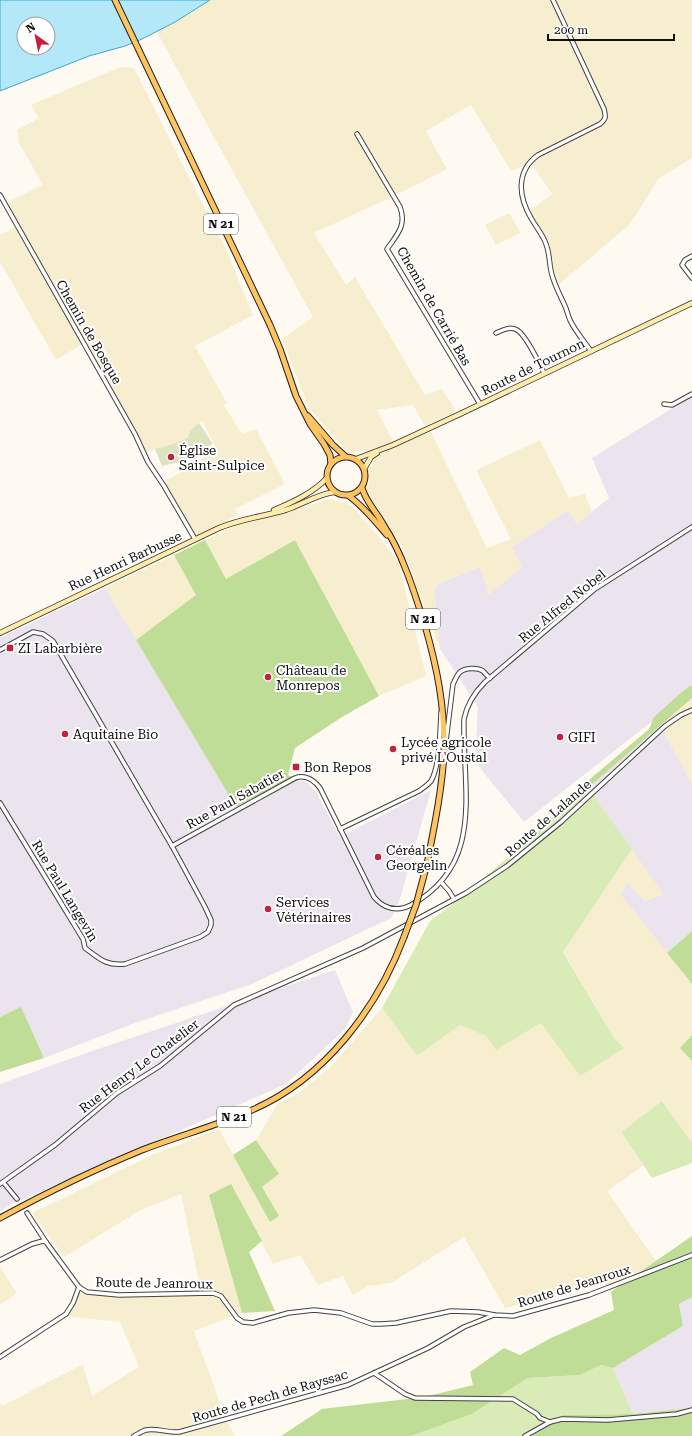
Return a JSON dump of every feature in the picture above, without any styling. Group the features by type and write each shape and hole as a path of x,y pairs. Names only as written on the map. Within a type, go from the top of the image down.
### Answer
{"main road":[{"name":"N 21","path":"115,0 270,325 280,349 290,381 310,424 324,444 330,456 331,464"},
{"name":"Route de Tournon","path":"356,459 382,449 480,404 692,303"},
{"name":"N 21","path":"302,408 333,445 345,456"},
{"path":"364,469 371,457 382,449"},
{"path":"345,456 356,459 364,469 366,475 362,488 349,496 335,492 330,486 327,478 331,464 337,459 345,456"},
{"name":"Rue Henri Barbusse","path":"261,515 304,495 320,485 327,478"},
{"name":"N 21","path":"0,1218 98,1168 253,1110 290,1088 302,1080 329,1056 356,1026 371,1003 393,962 416,905 427,864 438,806 444,754 444,718 442,697 432,650 408,572 383,523 364,497 362,488"},
{"name":"Rue Henri Barbusse","path":"0,633 195,539 236,521 283,511 324,494 335,492"},
{"name":"N 21","path":"349,496 375,520 394,545"}],"street":[{"path":"554,0 606,115 605,120 600,124 538,155 532,160 526,166 523,176 522,190 525,206 546,242 549,251 551,273 570,320 591,351"},
{"name":"Chemin de Carrié Bas","path":"357,134 404,215 397,236 387,249 480,404"},
{"name":"Chemin de Bosque","path":"0,195 135,434 148,462 160,479 195,539"},
{"path":"692,256 685,260 682,265 692,278"},
{"path":"496,333 506,328 512,328 521,333 544,373"},
{"path":"664,404 672,406 692,394"},
{"name":"Rue Alfred Nobel","path":"472,698 490,678 595,589 692,527"},
{"path":"0,650 33,632 43,634 53,641 172,846"},
{"path":"444,754 447,744 453,684 456,678 460,672 465,669 476,668 483,671 490,678"},
{"path":"340,829 419,791 430,782 435,769 439,742 442,697"},
{"name":"Rue Paul Sabatier","path":"172,846 298,776 310,778 320,788 374,897 378,902 386,907 398,909 405,908 424,897 441,882 458,855 464,838 466,811 464,719 465,713 472,698"},
{"name":"Route de Lalande","path":"405,925 454,900 519,857 561,822 665,726 681,715 692,710"},
{"name":"Rue Paul Langevin","path":"0,803 83,939 85,948 102,961 115,965 125,964 184,944 206,933 211,924 206,907 172,846"},
{"path":"441,882 449,891 454,900"},
{"name":"Rue Henry Le Chatelier","path":"2,1183 55,1145 117,1093 165,1062 234,1005 251,996 348,956 405,925"},
{"path":"2,1183 17,1199"},
{"name":"Route de Jeanroux","path":"27,1213 79,1287 86,1292 119,1295 213,1293 221,1296 237,1318 243,1322 253,1323 288,1313 314,1310 341,1313 372,1324 396,1323 451,1311 513,1316 589,1295 692,1255"},
{"path":"0,1260 37,1242 46,1242"},
{"path":"0,1357 66,1314 73,1303 79,1287"},
{"name":"Route de Pech de Rayssac","path":"134,1436 145,1430 170,1433 179,1432 336,1389 428,1348 464,1327 495,1315"},
{"path":"374,1373 405,1394 415,1398 513,1399 537,1414 540,1418 550,1422"},
{"path":"525,1436 550,1422 562,1420 608,1420 677,1414 692,1410"}],"shaded area":[{"path":"210,0 692,0 692,158 658,179 628,226 557,286 550,244 530,211 552,194 531,163 511,171 471,105 426,131 447,169 396,195 314,233 346,285 355,277 425,395 442,389 456,411 425,426 413,405 377,410 395,445 431,432 487,548 511,539 476,470 540,440 569,498 585,494 592,512 577,524 568,510 512,547 522,567 489,595 480,567 437,584 434,592 440,649 402,546 365,489 370,482 366,471 374,465 365,450 349,454 309,408 282,339 313,317 157,32"},
{"path":"120,67 134,68 206,211 208,211 225,247 253,315 195,346 227,403 224,405 242,434 256,429 285,484 235,509 238,515 196,537 165,484 165,481 198,463 200,460 217,449 202,421 191,430 187,438 147,452 86,342 56,360 0,262 0,235 15,227 55,297 58,295 6,203 43,185 19,143 17,130 39,118 31,105"},
{"path":"509,213 521,233 496,245 485,225"},
{"path":"692,396 692,690 524,822 475,762 478,707 440,649 434,592 437,584 480,567 489,595 512,547 568,510 577,524 609,498 592,458"},
{"path":"330,499 351,505 398,560 426,676 379,696 295,540 226,579 205,540 235,526"},
{"path":"174,555 197,595 136,640 105,588"},
{"path":"105,588 239,812 299,780 307,782 316,792 340,837 431,790 399,902 391,918 252,984 135,1023 44,1058 21,1008 0,1017 0,638"},
{"path":"692,698 692,784 660,725"},
{"path":"660,725 692,784 692,931 667,953 621,895 627,882 645,901 663,894 588,788"},
{"path":"632,849 663,894 645,901 627,883 621,895 692,984 692,1035 680,1048 692,1061 692,1143 662,1101 621,1132 643,1166 607,1191 656,1261 611,1292 605,1283 505,1308 464,1237 391,1283 368,1286 353,1295 343,1276 318,1285 300,1255 273,1264 231,1185 209,1195 242,1313 194,1331 225,1417 235,1436 0,1436 0,1404 2,1406 83,1364 92,1396 139,1367 120,1322 64,1316 74,1293 201,1292 181,1194 141,1210 64,1257 32,1213 152,1155 219,1129 270,1221 279,1216 262,1187 279,1174 256,1140 278,1103 297,1094 328,1070 382,1008 417,1056 460,1024 486,1036 496,1050 541,1023 623,1047 614,1038 563,951"},
{"path":"335,970 353,1012 345,1029 286,1084 10,1205 0,1212 0,1084 89,1052"},
{"path":"0,1267 17,1293 0,1305"},
{"path":"692,1297 692,1408 633,1414 613,1368 683,1326 679,1304"}],"green space":[{"path":"199,423 213,444 179,462 162,466 155,449 187,438 191,430"},
{"path":"205,540 226,579 295,540 379,696 342,717 295,748 288,775 299,780 239,812 136,640 196,595 174,555"},
{"path":"692,685 692,698 588,788 583,785 649,729 654,717 683,691"},
{"path":"588,788 632,849 563,952 614,1038 624,1048 580,1076 541,1023 496,1050 486,1036 460,1025 417,1056 382,1008 430,921 463,896"},
{"path":"692,931 692,984 667,953"},
{"path":"21,1007 44,1058 0,1072 0,1017"},
{"path":"692,1035 692,1061 680,1048"},
{"path":"662,1101 692,1143 692,1163 652,1178 621,1132"},
{"path":"256,1140 279,1174 262,1187 279,1216 270,1222 233,1155"},
{"path":"231,1184 262,1241 249,1252 275,1311 242,1313 209,1195"},
{"path":"692,1236 692,1297 679,1304 683,1326 613,1368 601,1365 580,1375 528,1378 472,1414 411,1436 281,1436 322,1409 424,1397 473,1385 470,1372 504,1348 520,1355 551,1338 614,1310 611,1292"},
{"path":"601,1365 613,1368 633,1414 562,1415 530,1436 411,1436 472,1414 528,1378 580,1375"},
{"path":"692,1408 692,1436 530,1436 562,1415 633,1414"}],"water":[{"path":"0,0 210,0 175,22 142,39 125,46 89,56 0,91"}],"place":[{"name":"Église Saint-Sulpice","path":"171,457"},
{"name":"ZI Labarbière","path":"10,648"},
{"name":"Château de Monrepos","path":"268,677"},
{"name":"Aquitaine Bio","path":"65,734"},
{"name":"GIFI","path":"560,737"},
{"name":"Lycée agricole privé L'Oustal","path":"393,749"},
{"name":"Bon Repos","path":"296,767"},
{"name":"Céréales Georgelin","path":"378,857"},
{"name":"Services Vétérinaires","path":"268,909"}]}
